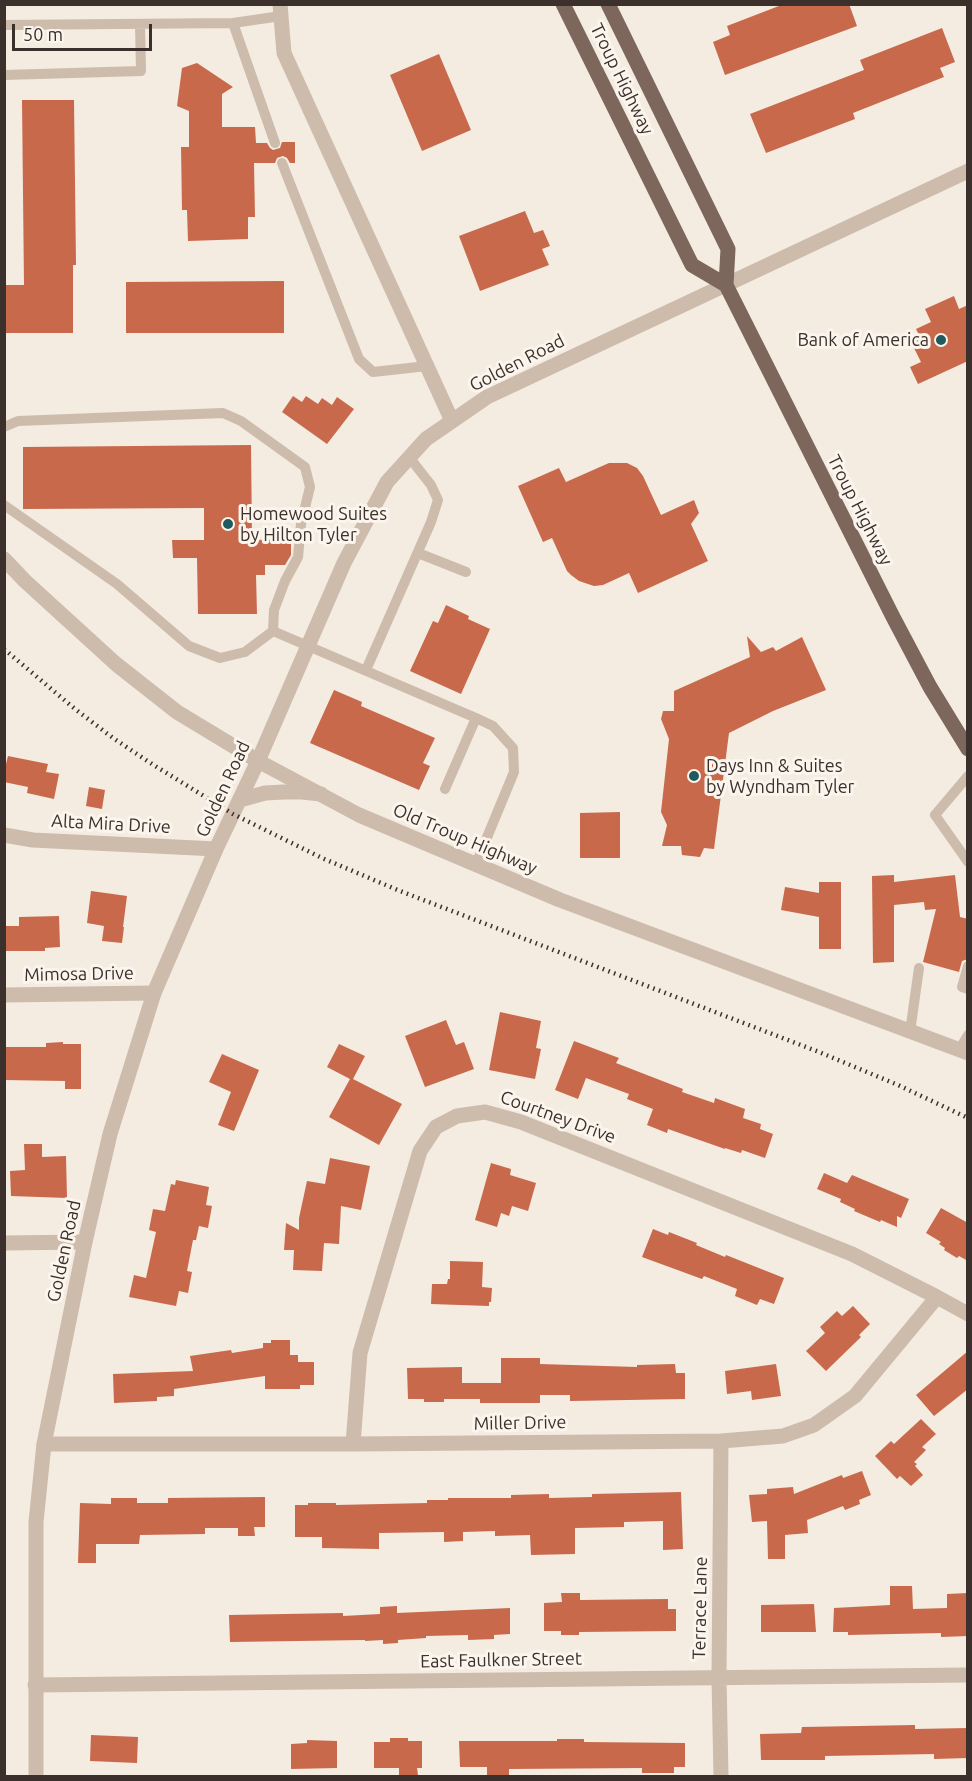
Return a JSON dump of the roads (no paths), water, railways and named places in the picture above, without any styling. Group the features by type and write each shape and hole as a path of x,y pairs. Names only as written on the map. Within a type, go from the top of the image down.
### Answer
{"main road":[{"name":"Troup Highway","path":"563,4 692,266 726,285"},
{"name":"Troup Highway","path":"608,4 728,249 726,285 892,617 930,687 968,749"}],"street":[{"path":"280,10 284,53 452,421"},
{"name":"Golden Road","path":"36,1776 36,1522 44,1444 85,1242 110,1134 154,993 344,563 387,482 426,439 487,397 968,171"},
{"name":"Old Troup Highway","path":"4,559 116,664 177,712 258,761 359,814 560,900 963,1052"},
{"path":"240,800 265,793 321,794"},
{"name":"Alta Mira Drive","path":"4,835 33,840 216,849"},
{"name":"Mimosa Drive","path":"4,995 154,993"},
{"name":"Courtney Drive","path":"353,1444 360,1353 420,1151 436,1127 457,1116 485,1112 521,1122 852,1254 968,1314"},
{"path":"4,1243 85,1242"},
{"name":"Miller Drive","path":"44,1444 721,1441 783,1436 814,1425 855,1396 937,1297"},
{"name":"Terrace Lane","path":"720,1776 721,1441"},
{"name":"East Faulkner Street","path":"35,1685 968,1675"}],"lane":[{"path":"4,25 233,23 280,10"},
{"path":"233,23 275,142"},
{"path":"4,75 141,71 140,24"},
{"path":"282,163 359,359 373,372 427,366"},
{"path":"4,427 18,421 223,414 241,421 305,467 310,487 301,524 298,557 285,581 274,610 273,631"},
{"path":"366,670 418,554 438,500 430,484 409,457"},
{"path":"4,505 117,584 189,646 220,658 245,652 273,631"},
{"path":"418,554 466,572"},
{"path":"273,631 493,726 513,748 514,772 476,864"},
{"path":"445,789 476,718"},
{"path":"968,776 935,815 968,862"},
{"path":"968,966 962,987 968,989"},
{"path":"910,1032 919,968"},
{"path":"963,1052 968,1035"}],"railway":[{"path":"4,649 75,709 152,764 233,814 322,858 400,891 819,1052 898,1085 968,1118"}],"place":[{"name":"Bank of America","path":"941,340"},
{"name":"Homewood Suites by Hilton Tyler","path":"228,524"},
{"name":"Days Inn & Suites by Wyndham Tyler","path":"694,776"}]}
